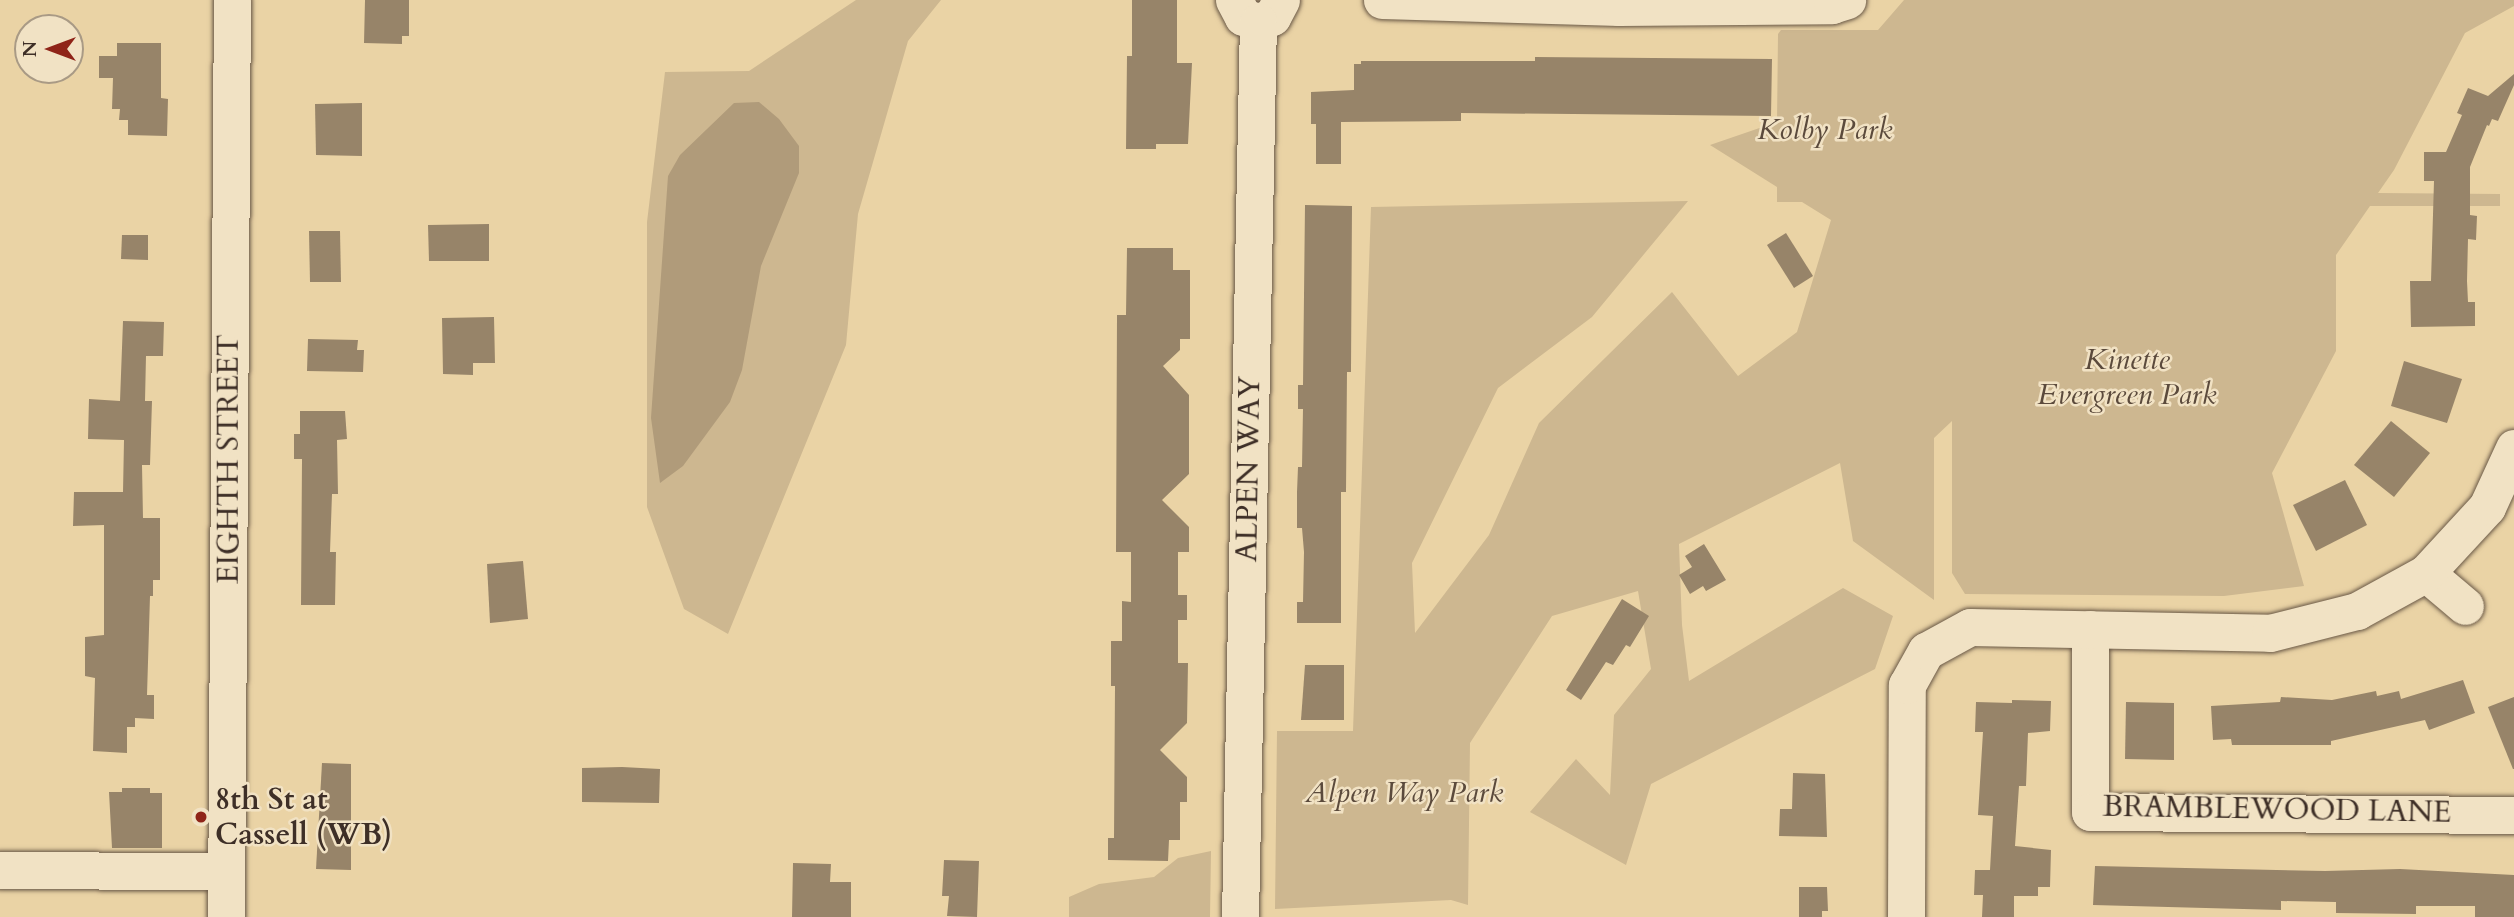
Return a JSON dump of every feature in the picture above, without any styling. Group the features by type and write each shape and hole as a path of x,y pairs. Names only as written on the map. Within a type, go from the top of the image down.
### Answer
{"street":[{"name":"EIGHTH STREET","path":"226,917 232,0"},
{"path":"1382,0 1832,5 1847,0"},
{"name":"ALPEN WAY","path":"1240,917 1257,7"},
{"path":"1906,917 1907,685 1926,651 1970,626 2270,633 2357,611 2426,573 2487,508 2514,448"},
{"path":"2426,573 2465,606"},
{"name":"BRAMBLEWOOD LANE","path":"2090,629 2090,812 2514,815"},
{"path":"0,870 226,871"}],"green space":[{"path":"856,0 941,0 908,41 858,214 846,345 728,634 684,609 647,507 647,222 665,72 749,71"},
{"path":"1904,0 2514,0 2514,6 2465,33 2394,170 2378,193 2500,194 2500,206 2370,206 2336,255 2336,351 2272,473 2304,586 2224,596 1965,594 1952,573 1952,421 1934,438 1934,600 1853,541 1840,463 1679,544 1682,625 1689,681 1843,588 1893,616 1875,669 1651,784 1626,865 1530,812 1576,759 1610,795 1614,715 1651,669 1638,591 1552,616 1470,743 1468,905 1451,900 1275,909 1277,731 1353,731 1371,207 1688,201 1592,317 1498,388 1412,563 1415,633 1489,535 1539,423 1672,292 1738,376 1797,332 1831,220 1802,202 1777,202 1777,187 1710,145 1777,122 1778,34 1781,30 1878,30"},
{"path":"1211,851 1210,917 1069,917 1069,897 1099,884 1154,877 1178,858"}],"shaded area":[{"path":"759,102 779,119 799,146 799,173 761,266 742,370 730,402 683,466 660,483 651,418 668,176 680,155 734,103"}],"building":[{"path":"365,0 409,0 409,36 402,36 402,44 364,43"},
{"path":"1132,0 1177,0 1177,63 1192,63 1188,144 1156,144 1156,149 1126,149 1127,56 1132,56"},
{"path":"117,43 161,43 161,98 168,99 167,136 128,135 128,120 119,120 120,109 112,109 113,78 99,78 99,56 117,56"},
{"path":"1535,57 1772,59 1771,116 1461,113 1461,121 1341,122 1341,164 1316,164 1316,124 1311,124 1311,92 1354,90 1354,64 1361,64 1361,61 1535,61"},
{"path":"2514,74 2514,85 2498,121 2492,119 2489,126 2487,125 2470,167 2470,215 2477,216 2476,240 2468,239 2467,281 2468,302 2475,302 2475,326 2411,327 2410,281 2431,281 2434,181 2424,181 2424,152 2446,152 2462,115 2457,113 2468,88 2488,96"},
{"path":"362,103 362,156 316,155 315,104"},
{"path":"1305,205 1352,206 1351,372 1347,372 1346,492 1341,492 1341,623 1297,623 1297,602 1303,602 1304,552 1302,528 1297,528 1297,492 1298,467 1302,467 1303,409 1298,409 1298,385 1303,385"},
{"path":"489,224 489,261 429,261 428,225"},
{"path":"309,231 340,231 341,282 310,282"},
{"path":"1786,233 1813,276 1794,288 1767,245"},
{"path":"122,235 148,235 148,260 121,259"},
{"path":"1127,248 1173,248 1173,270 1190,270 1190,339 1180,339 1180,350 1163,366 1189,395 1189,474 1162,500 1189,527 1189,552 1178,552 1178,595 1187,595 1187,620 1178,620 1178,663 1188,663 1187,723 1160,750 1187,777 1187,802 1180,802 1180,840 1169,840 1168,861 1108,860 1108,838 1114,838 1115,686 1111,686 1111,641 1122,641 1122,601 1131,602 1131,552 1116,552 1117,315 1126,315"},
{"path":"494,317 495,363 473,363 473,375 443,374 442,318"},
{"path":"123,321 164,322 163,356 146,356 145,401 152,401 150,465 142,465 143,518 160,518 160,580 153,580 153,596 150,596 147,695 154,695 154,719 135,718 135,727 127,727 127,753 93,751 95,678 85,676 85,637 104,635 104,525 73,526 74,492 123,492 124,440 88,439 89,399 120,401"},
{"path":"308,339 358,340 357,350 364,350 363,372 307,371"},
{"path":"2404,361 2462,379 2447,423 2391,406"},
{"path":"300,411 345,411 347,439 337,440 338,494 332,494 330,552 336,552 335,605 301,605 302,459 294,459 294,434 300,434"},
{"path":"2391,421 2430,453 2394,497 2354,465"},
{"path":"2345,480 2367,525 2316,551 2293,505"},
{"path":"1704,544 1726,580 1706,591 1703,586 1690,594 1679,575 1692,567 1685,556"},
{"path":"523,561 528,619 490,623 487,564"},
{"path":"1622,599 1649,616 1630,647 1626,645 1613,665 1606,662 1581,700 1566,690"},
{"path":"1305,665 1344,665 1344,720 1301,720"},
{"path":"2463,680 2475,713 2429,730 2425,720 2331,741 2331,745 2232,745 2231,739 2213,740 2211,706 2280,702 2281,697 2332,700 2376,691 2377,696 2399,691 2401,699"},
{"path":"2514,697 2514,769 2513,769 2488,707"},
{"path":"2012,700 2051,701 2050,731 2028,733 2026,786 2019,786 2015,846 2051,850 2050,887 2038,887 2038,896 2014,896 2014,917 1982,917 1983,895 1974,895 1975,870 1990,870 1993,816 1978,815 1983,732 1975,732 1976,702 2012,703"},
{"path":"2126,702 2174,703 2174,760 2125,759"},
{"path":"322,763 351,764 351,870 316,869"},
{"path":"582,768 660,769 659,803 582,802"},
{"path":"1793,773 1825,774 1827,837 1779,836 1780,809 1792,809"},
{"path":"122,788 150,788 150,793 162,793 162,848 112,848 109,792 122,792"},
{"path":"944,860 979,861 977,917 947,916 949,896 942,896"},
{"path":"793,863 831,864 830,882 851,882 851,917 792,917"},
{"path":"2095,866 2325,871 2400,869 2514,875 2514,917 2475,917 2475,906 2416,906 2416,914 2336,913 2336,902 2281,901 2281,910 2093,905"},
{"path":"1799,887 1827,887 1828,911 1822,911 1822,917 1799,917"}],"place":[{"name":"8th St at Cassell (WB)","path":"201,817"}],"park label":[{"name":"Kolby Park","path":"1825,130"},
{"name":"Kinette Evergreen Park","path":"2127,377"},
{"name":"Alpen Way Park","path":"1404,793"}]}
